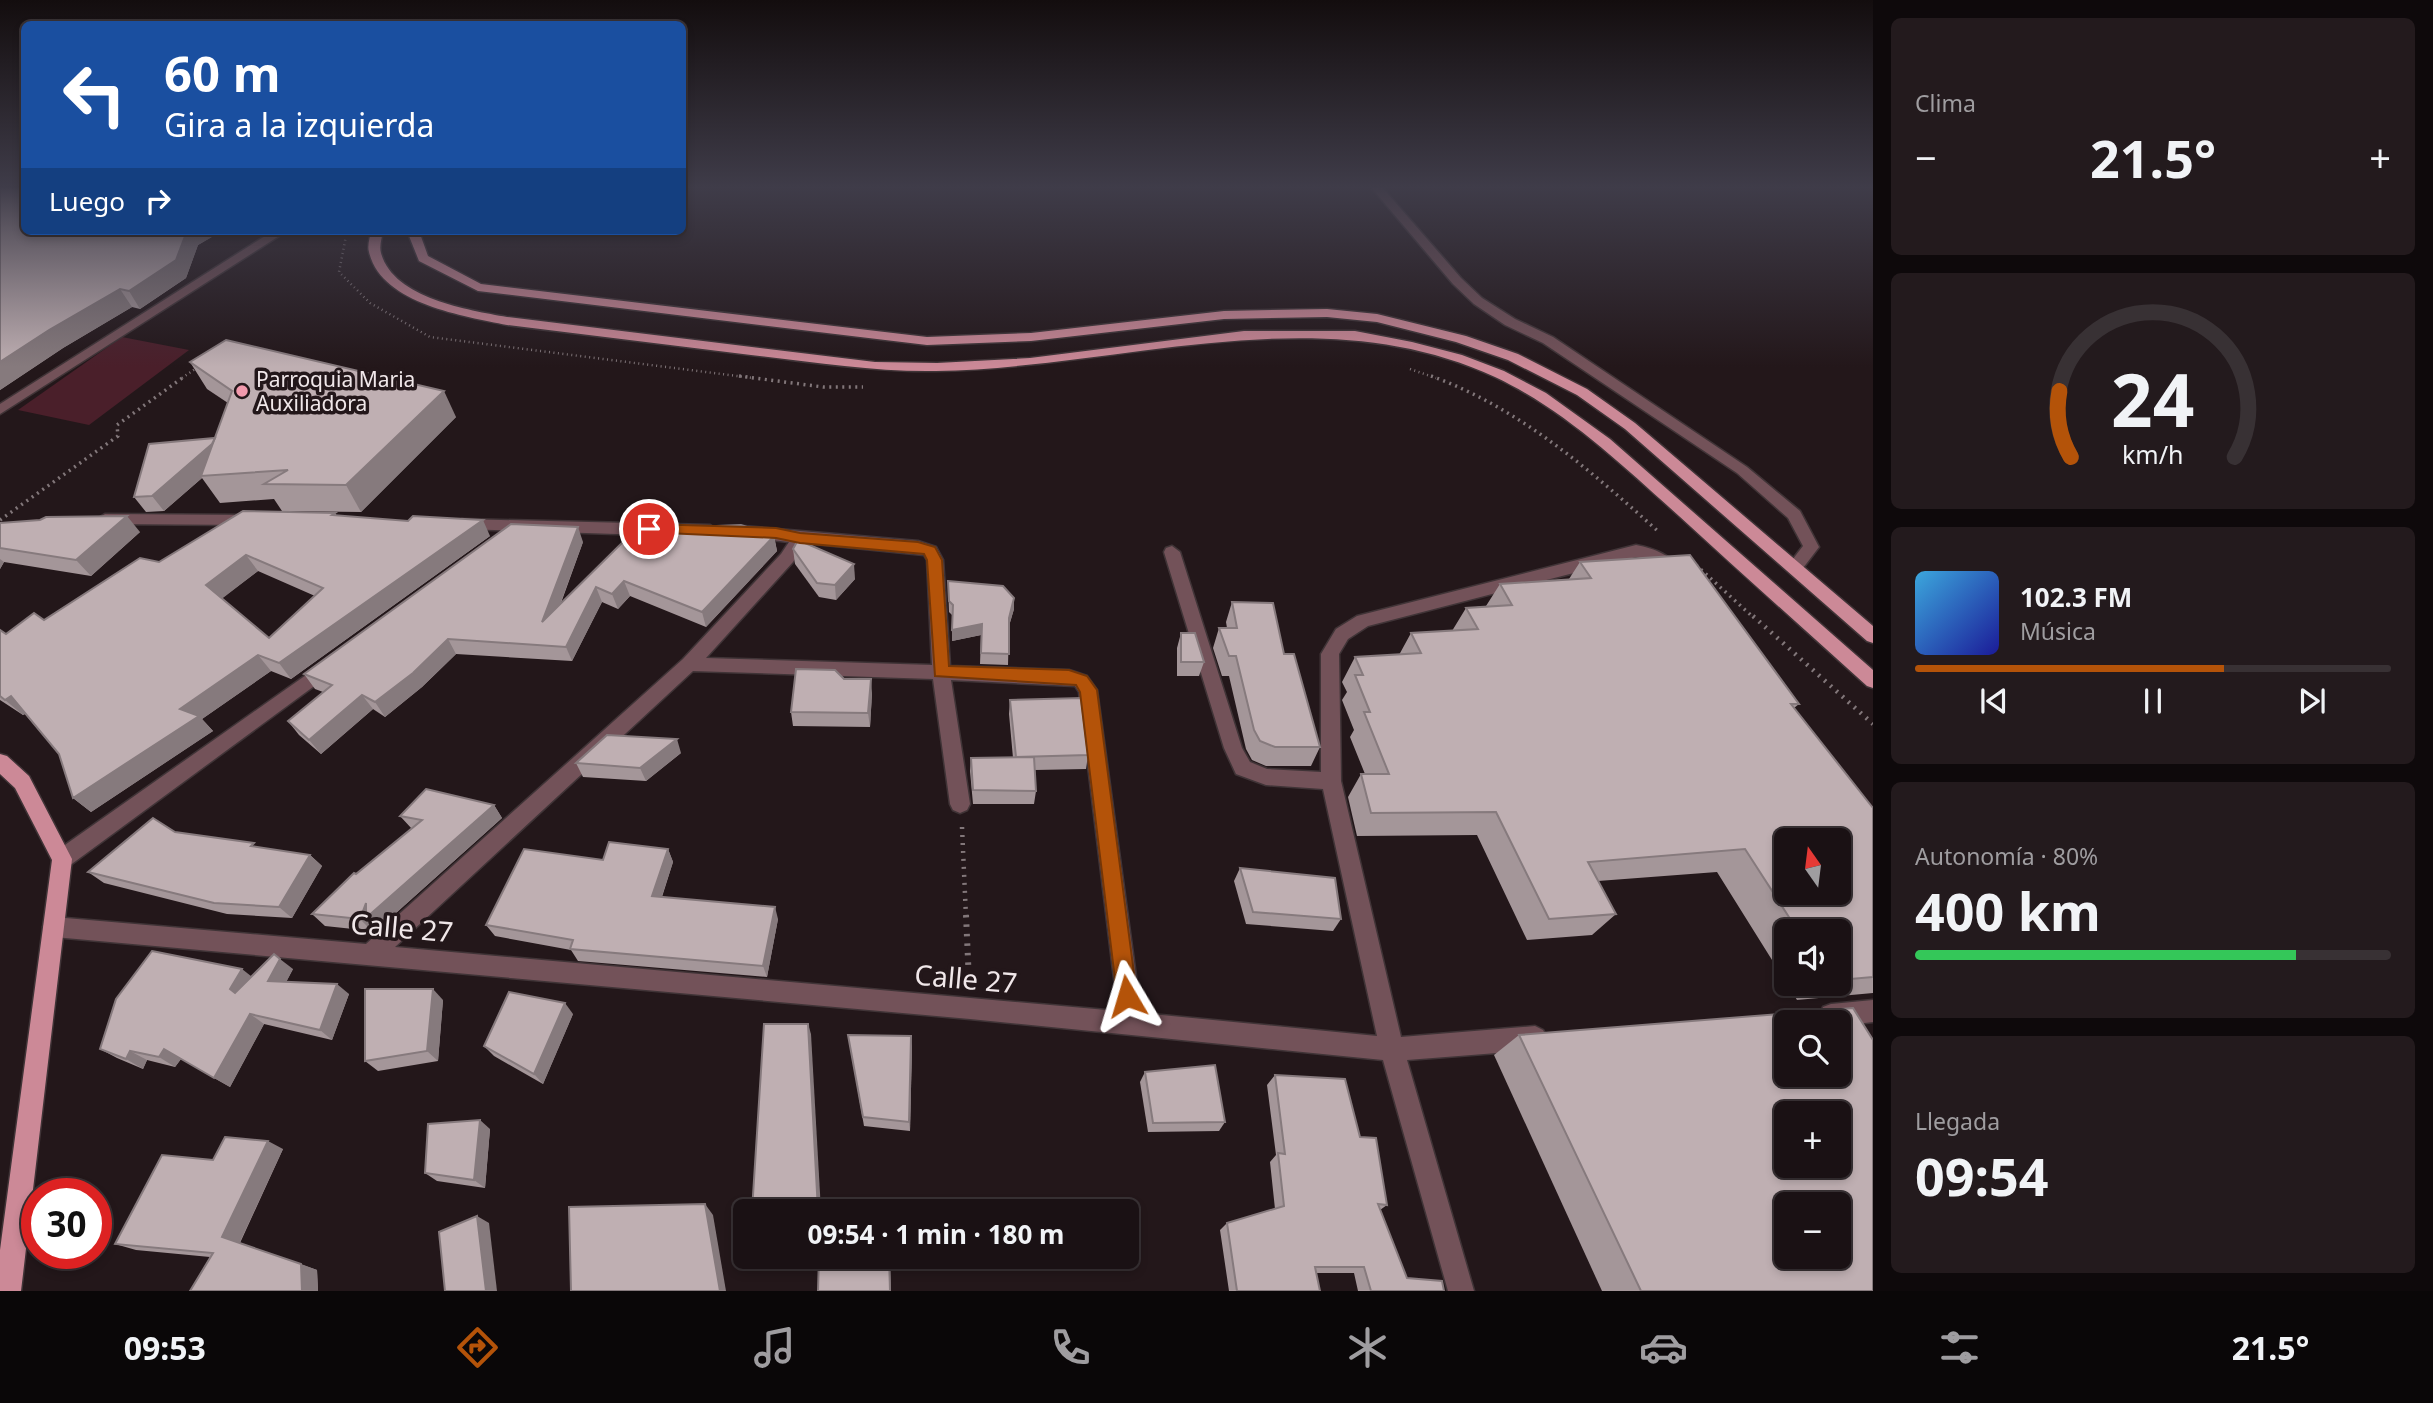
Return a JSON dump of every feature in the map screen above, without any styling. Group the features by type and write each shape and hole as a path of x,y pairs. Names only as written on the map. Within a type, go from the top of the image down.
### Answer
{"main road":[{"path":"375,246 374,251 389,276 419,296 450,309 507,321 875,366 937,367 1007,363 1244,335 1299,334 1355,335 1457,358 1499,374 1541,396 1605,442 1873,681"},
{"path":"419,246 423,258 478,287 927,341 1031,337 1224,315 1327,313 1377,318 1461,339 1513,357 1582,392 1630,426 1873,636"},
{"path":"0,762 22,782 62,859 8,1291"}],"street":[{"path":"0,410 255,246"},
{"path":"1427,246 1478,301 1510,322 1548,340 1636,397 1742,470 1794,514 1811,547 1794,568"},
{"path":"92,519 271,520"},
{"path":"452,524 776,533 800,538 918,547 930,551 935,560 941,672 960,804"},
{"path":"500,541 522,525"},
{"path":"371,954 689,664 787,558 800,538"},
{"path":"1461,1291 1392,1049 1331,780 1330,654 1342,634 1363,621 1636,551 1656,555 1673,570 1689,592"},
{"path":"1172,552 1233,748 1243,768 1266,778 1331,780"},
{"path":"62,859 343,655"},
{"path":"689,664 1069,677 1081,681 1088,690 1131,1023"},
{"name":"Calle 27","path":"54,927 970,1008 1392,1049 1557,1036"},
{"path":"1851,1014 1873,1012"}],"path":[{"path":"344,246 339,272 370,303 430,337 824,387 863,387"},
{"path":"0,520 118,436 117,425 207,360"},
{"path":"1404,367 1443,379 1515,414 1577,458 1669,540"},
{"path":"1689,559 1873,724"},
{"path":"960,804 970,1008"}],"shaded area":[{"path":"122,337 189,350 89,425 18,410"}],"building":[{"path":"0,246 181,246 176,260 129,291 120,289 0,362"},
{"path":"226,340 444,391 346,485 264,484 288,470 201,476 232,391 190,362"},
{"path":"215,438 212,444 152,496 134,497 149,444"},
{"path":"243,511 335,513 332,515 408,521 413,516 483,520 279,663 258,655 180,709 199,716 73,798 59,754 11,696 5,700 0,696 0,630 6,634 34,613 44,620 140,558 159,562","holes":["246,555 323,588 269,638 206,585"]},
{"path":"127,516 76,560 0,548 0,523 40,520 46,517"},
{"path":"511,524 578,527 542,622 637,528 687,532 692,527 741,525 774,536 702,612 624,581 612,594 596,587 566,647 448,639 413,673 375,702 362,695 309,740 288,721 332,685 304,674"},
{"path":"798,540 854,564 835,585 817,583 793,549"},
{"path":"1690,555 1799,704 1791,704 1873,808 1873,977 1851,979 1851,919 1790,919 1781,905 1852,905 1852,828 1774,828 1774,894 1745,849 1588,862 1616,914 1549,919 1496,812 1371,813 1361,774 1389,774 1364,712 1370,712 1355,675 1363,675 1355,657 1421,653 1411,633 1478,629 1466,608 1512,605 1500,584 1591,578 1580,562"},
{"path":"948,581 1003,586 1014,598 1009,618 1009,654 981,653 982,624 952,630 953,605 949,601"},
{"path":"1232,602 1273,603 1284,654 1294,654 1320,747 1275,747 1260,741 1254,730 1236,656 1229,656 1219,628 1237,628"},
{"path":"1181,633 1195,633 1204,662 1181,662"},
{"path":"796,669 835,670 844,679 871,679 868,713 791,712"},
{"path":"1081,698 1088,755 1016,757 1010,700"},
{"path":"607,735 677,739 640,768 576,763"},
{"path":"1034,757 1036,791 973,790 971,758"},
{"path":"426,789 494,805 366,918 366,903 360,919 312,914 354,873 422,820 400,816"},
{"path":"153,818 175,832 254,843 251,846 310,855 279,907 214,903 88,872"},
{"path":"609,842 668,849 652,896 775,907 763,966 570,949 573,940 486,925 524,849 603,860"},
{"path":"1240,868 1335,878 1341,919 1253,912"},
{"path":"152,951 242,969 230,989 235,993 274,954 280,959 268,981 337,984 320,1030 250,1014 214,1078 164,1049 159,1057 130,1051 126,1059 100,1049 116,999"},
{"path":"365,989 433,989 427,1051 365,1061"},
{"path":"509,992 565,1003 534,1074 484,1046"},
{"path":"1853,1008 1873,1040 1873,1291 1641,1291 1519,1035 1774,1014 1774,1087 1851,1087 1851,1010 1828,1010"},
{"path":"764,1024 808,1024 817,1199 753,1199"},
{"path":"848,1035 911,1036 909,1122 863,1117"},
{"path":"1215,1065 1225,1122 1153,1123 1145,1072"},
{"path":"1275,1075 1345,1079 1360,1137 1376,1138 1387,1205 1378,1204 1407,1278 1442,1281 1444,1291 1371,1291 1364,1267 1315,1267 1320,1291 1237,1291 1227,1223 1284,1206 1278,1153 1285,1154"},
{"path":"480,1120 474,1180 425,1173 428,1124"},
{"path":"225,1137 268,1141 222,1237 301,1264 302,1291 190,1291 213,1253 115,1244 162,1155 213,1160"},
{"path":"705,1204 720,1291 571,1291 569,1207"},
{"path":"477,1216 486,1291 445,1291 439,1232"},
{"path":"819,1269 889,1269 890,1291 818,1291"}],"place":[{"name":"Parroquia Maria Auxiliadora","path":"242,391"}],"route":[{"path":"649,529 776,533 800,538 918,547 930,551 935,560 941,672 1069,677 1081,681 1088,690 1127,996"}]}
